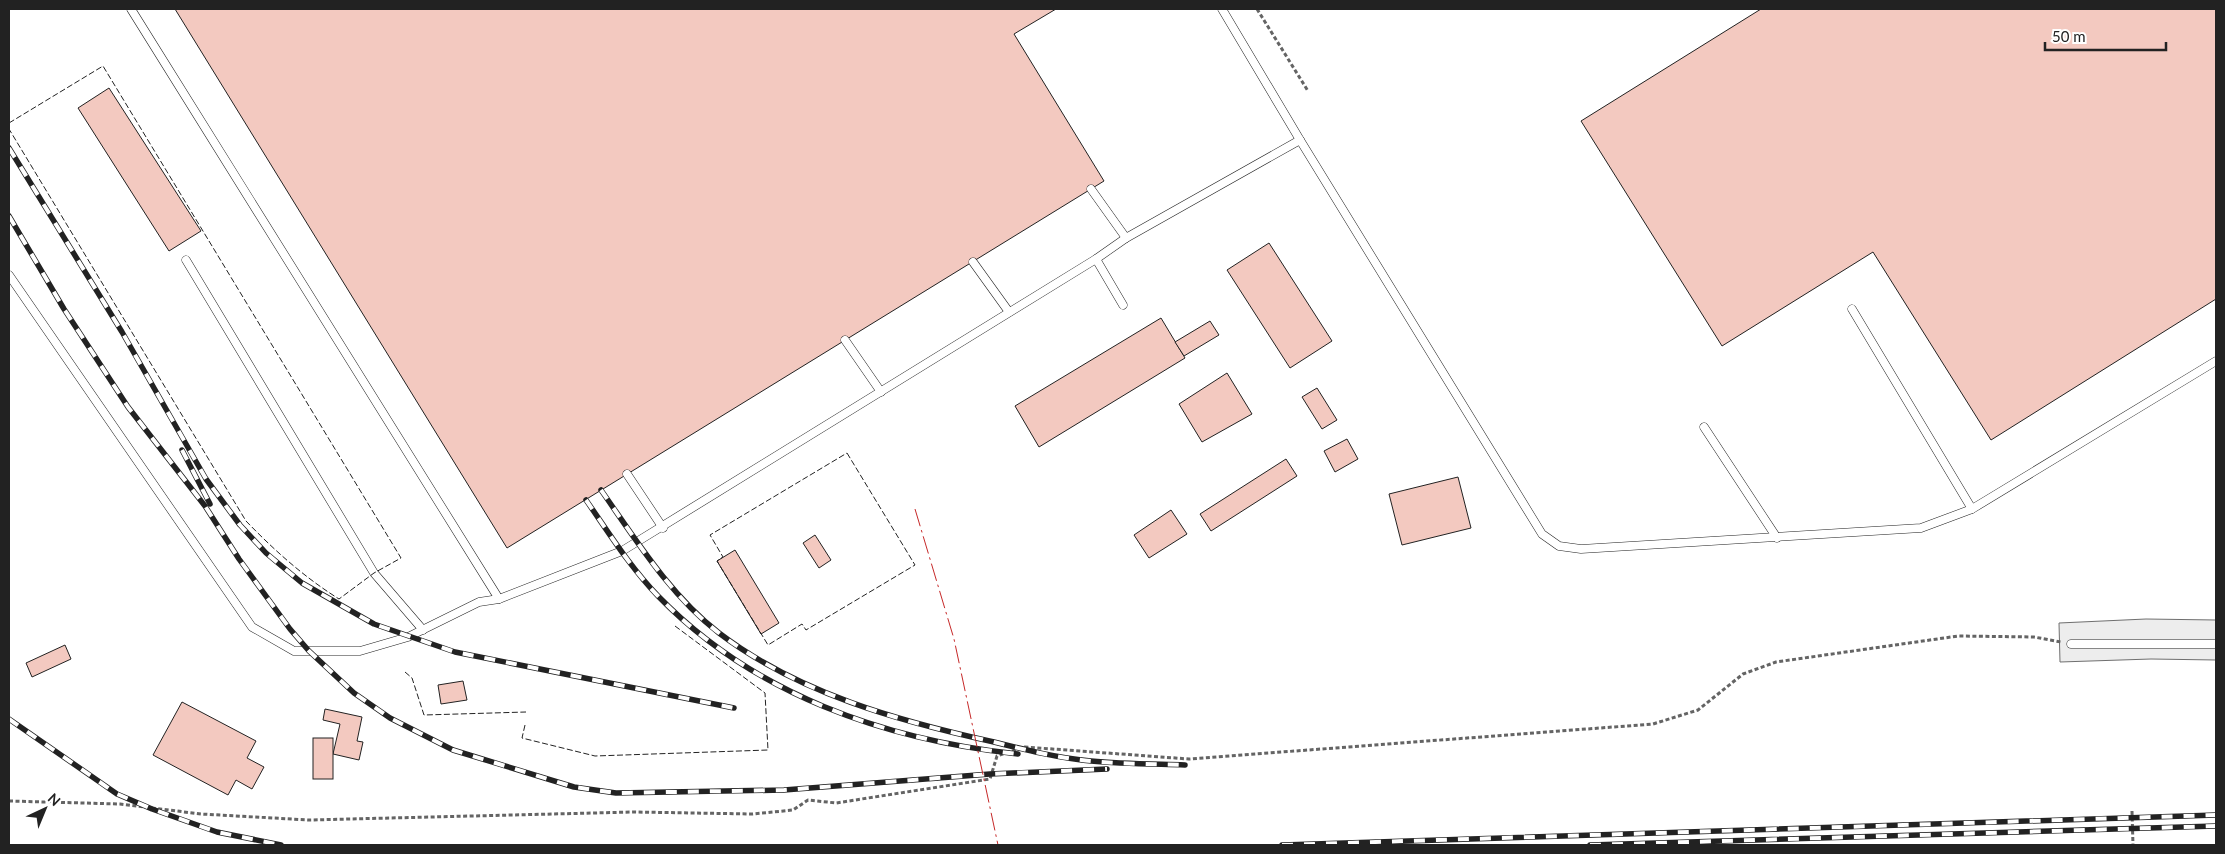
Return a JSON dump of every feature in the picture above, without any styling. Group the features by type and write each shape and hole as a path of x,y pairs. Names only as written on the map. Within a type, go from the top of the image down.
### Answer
{"lane":[{"path":"131,9 498,599"},
{"path":"1222,9 1300,140 1542,534 1559,546 1581,549 1921,528 1972,509 2216,361"},
{"path":"9,274 252,627 294,652 360,651 423,630 479,602 498,599 622,552 1096,259 1126,238 1300,140"},
{"path":"1091,189 1126,238"},
{"path":"1096,259 1123,305"},
{"path":"186,260 374,574 423,630"},
{"path":"972,262 1009,312"},
{"path":"1852,309 1972,509"},
{"path":"845,340 881,392"},
{"path":"1704,427 1776,538"},
{"path":"627,474 663,528"},
{"path":"2071,644 2216,644"}],"path":[{"path":"1257,9 1308,91"},
{"path":"9,801 120,804 149,809 271,819 643,812 752,814 794,810 808,800 836,803 990,779 997,756 1025,746 1189,759 1653,724 1698,710 1743,674 1776,662 1958,636 2034,637 2071,644"},
{"path":"2132,810 2132,845"}],"shaded area":[{"path":"2146,619 2216,620 2216,660 2151,659 2060,662 2059,623"}],"building":[{"path":"175,9 1056,9 1014,34 1104,181 507,548"},
{"path":"1761,9 2216,9 2216,299 1991,440 1873,252 1722,346 1581,121"},
{"path":"109,88 201,231 169,251 78,108"},
{"path":"1269,243 1332,341 1290,368 1227,270"},
{"path":"1161,318 1185,358 1039,447 1015,406"},
{"path":"1210,321 1219,335 1184,356 1175,342"},
{"path":"1227,373 1252,414 1202,442 1179,404"},
{"path":"1317,388 1337,420 1322,429 1302,397"},
{"path":"1347,439 1358,459 1335,472 1324,451"},
{"path":"1286,459 1297,476 1211,531 1200,514"},
{"path":"1458,477 1471,528 1402,545 1389,494"},
{"path":"1171,510 1187,534 1149,558 1134,535"},
{"path":"815,535 831,560 819,568 803,543"},
{"path":"735,550 779,623 761,634 717,561"},
{"path":"65,645 71,659 32,677 26,663"},
{"path":"463,681 467,700 441,704 438,685"},
{"path":"182,702 256,741 247,758 264,767 252,789 236,780 228,795 153,755"},
{"path":"325,709 362,717 357,741 363,742 359,760 333,754 340,724 323,720"},
{"path":"313,738 333,738 333,779 313,779"}],"railway":[{"path":"9,148 122,332 206,479 240,525 266,553 302,583 374,624 455,652 734,708"},
{"path":"9,216 64,309 128,407 205,506 239,559 290,629 309,651 354,693 390,718 453,750 574,787 616,793 784,790 990,774 1107,769"},
{"path":"182,450 210,504"},
{"path":"601,490 669,584 701,618 750,654 815,688 850,702 922,725 1042,753 1079,760 1185,765"},
{"path":"586,500 629,562 658,596 695,630 736,660 779,685 824,706 871,724 919,737 968,747 1018,754"},
{"path":"9,719 117,794 152,809 217,832 281,845"},
{"path":"1282,845 2216,815"},
{"path":"1590,845 2216,826"}],"fence":[{"path":"9,123 103,66 401,558 374,573 339,599 290,563 246,521 9,129"},
{"path":"847,453 915,565 806,630 802,624 768,645 717,561 723,557 710,535 847,453"},
{"path":"525,725 522,738 595,756 768,750 765,693 675,626"},
{"path":"405,672 412,678 424,715 526,712"}],"power":[{"path":"915,509 954,639 998,845"}]}
